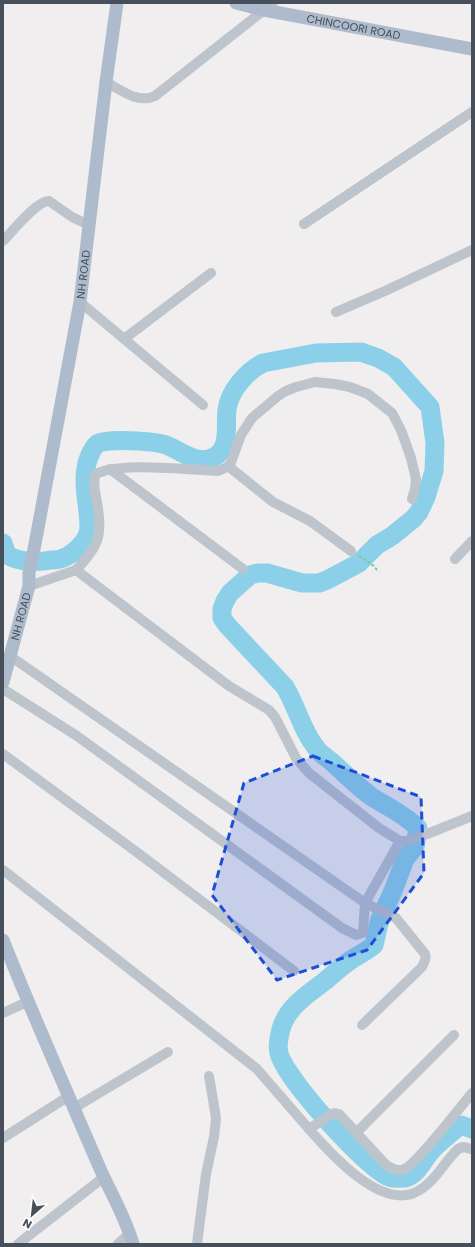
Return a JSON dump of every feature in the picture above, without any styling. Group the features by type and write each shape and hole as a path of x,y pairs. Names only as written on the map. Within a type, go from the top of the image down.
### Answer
{"main road":[{"name":"NH ROAD","path":"3,682 29,586 29,573 80,302 106,82 117,3"},
{"name":"CHINCOORI ROAD","path":"236,3 269,7 472,49"},
{"path":"3,940 28,1002 132,1239"}],"street":[{"path":"106,82 141,99 149,99 155,96 269,7"},
{"path":"304,224 472,112"},
{"path":"3,242 35,207 44,201 49,201 72,218 89,225"},
{"path":"336,312 385,291 472,250"},
{"path":"124,339 211,273"},
{"path":"80,302 203,405"},
{"path":"29,586 76,570 93,548 99,536 100,515 94,485 95,475 99,472 110,469 138,467 218,471 228,466 241,435 252,418 278,396 291,389 315,382 350,387 368,394 392,413 401,430 416,478 412,499"},
{"path":"228,466 273,502 310,521 351,551"},
{"path":"110,469 243,569"},
{"path":"454,559 472,541"},
{"path":"76,570 229,686 269,710 276,717 296,758 309,773 379,828 403,841 427,834 472,816"},
{"path":"10,656 370,905 396,918 426,957 422,967 362,1025"},
{"path":"3,689 77,736 342,928 356,936 363,933 370,905 403,841"},
{"path":"3,754 138,853 294,971"},
{"path":"3,870 258,1069 312,1127 316,1138 335,1157 367,1184 378,1190 401,1196 418,1192 426,1186 458,1149 463,1147 472,1149"},
{"path":"3,1013 28,1002"},
{"path":"356,1133 454,1035"},
{"path":"3,1138 168,1052"},
{"path":"197,1244 206,1174 214,1137 216,1118 209,1076"},
{"path":"312,1127 332,1114 339,1114 385,1164 400,1171 407,1169 472,1093"},
{"path":"18,1244 104,1177"},
{"path":"118,1244 132,1239"}],"path":[{"path":"351,551 374,566 377,570"}],"highlighted area":[{"path":"313,756 421,797 424,873 367,950 277,980 212,895 244,783"}],"waterway":[{"path":"3,543 7,555 17,559 34,562 62,559 80,546 86,537 89,527 85,483 86,466 91,452 97,444 110,441 151,442 166,445 201,460 214,457 223,448 225,442 227,410 231,396 245,376 263,363 316,353 361,352 378,358 394,367 430,407 435,443 434,471 426,497 419,512 413,519 392,536 377,545 359,563 319,583 302,583 267,573 250,575 230,593 222,609 222,618 285,687 307,735 319,751 372,797 402,815 418,828 415,847 405,859 393,891 380,919 374,945 344,965 305,996 293,1008 284,1021 278,1041 279,1053 284,1065 327,1121 363,1157 378,1170 391,1178 404,1178 413,1174 433,1149 461,1125 472,1129"}]}
